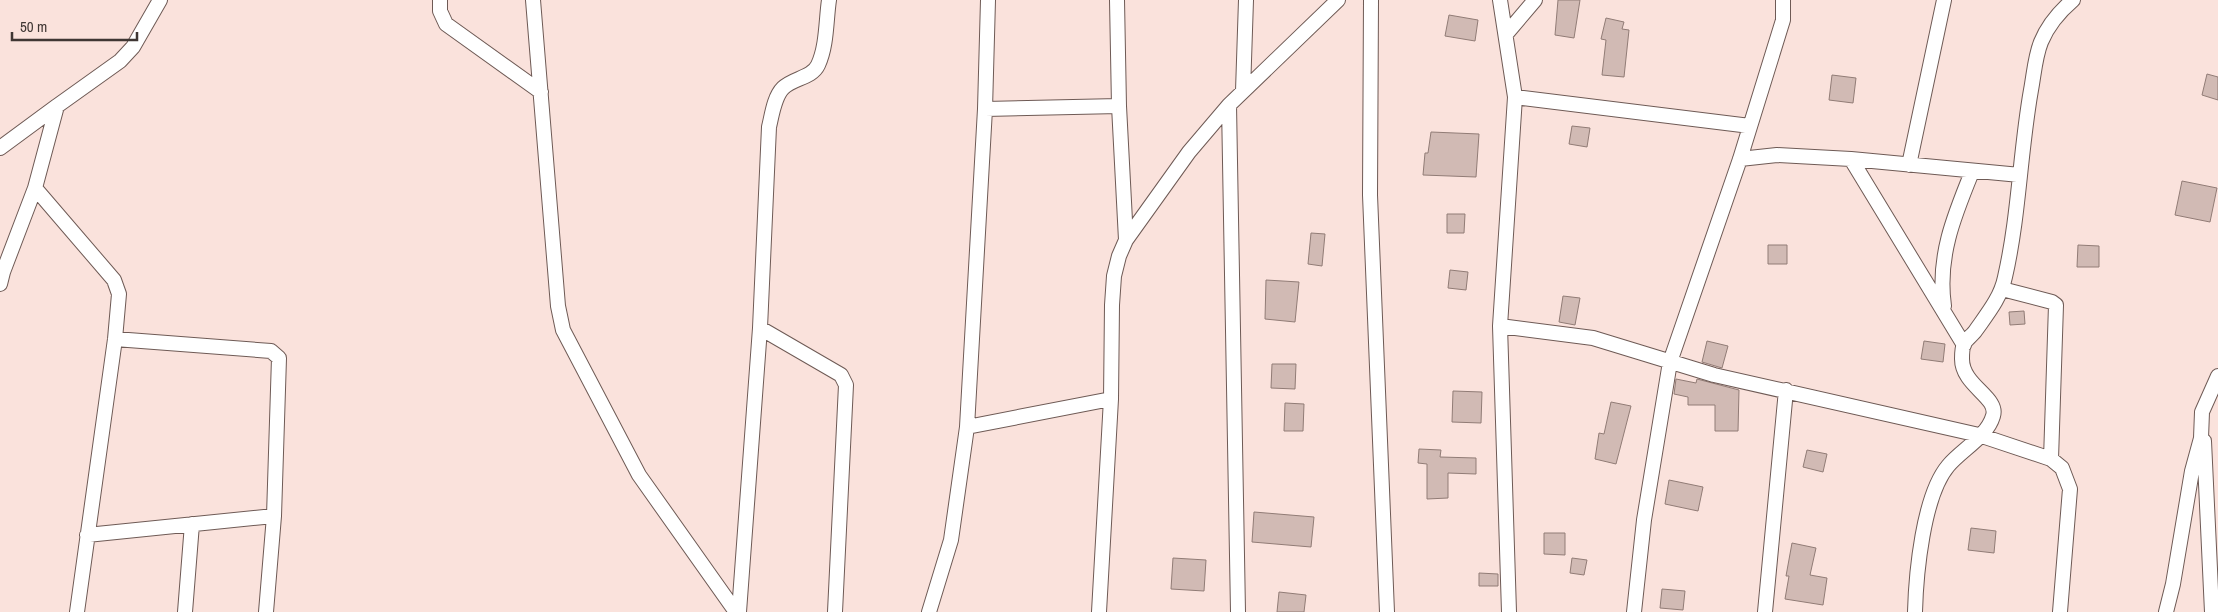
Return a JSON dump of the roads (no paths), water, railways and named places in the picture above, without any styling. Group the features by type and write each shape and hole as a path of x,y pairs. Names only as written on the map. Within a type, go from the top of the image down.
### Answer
{"street":[{"path":"0,148 120,61 133,47 160,0"},
{"path":"440,0 440,11 446,24 541,92"},
{"path":"533,0 558,306 563,330 640,475 737,612"},
{"path":"737,612 760,328 769,127 776,101 783,87 813,72 818,65 823,46 829,0"},
{"path":"929,612 950,540 967,427 985,109 988,0"},
{"path":"1118,0 1119,106 1126,240"},
{"path":"1243,91 1246,0"},
{"path":"1099,612 1111,399 1114,276 1126,240 1189,152 1229,105 1338,0"},
{"path":"1370,0 1370,195 1387,612"},
{"path":"1500,0 1507,33 1515,96 1500,326 1509,612"},
{"path":"1507,33 1535,0"},
{"path":"1634,612 1644,520 1670,362 1750,126 1782,20 1783,0"},
{"path":"1909,165 1944,0"},
{"path":"1915,612 1918,564 1926,522 1937,484 1948,465 1989,424 1994,411 1989,400 1964,375 1962,358 1964,344 1975,332 2002,289 2010,248 2028,106 2041,43 2054,19 2072,0"},
{"path":"1515,96 1750,126"},
{"path":"1229,105 1238,612"},
{"path":"0,284 2,272 35,188 57,106"},
{"path":"985,109 1119,106"},
{"path":"1740,158 1777,155 1851,159 1972,172 2020,175"},
{"path":"1851,159 1964,344"},
{"path":"1945,312 1941,288 1944,251 1972,172"},
{"path":"35,188 114,280 119,294 115,339 77,612"},
{"path":"2002,289 2052,302 2056,306 2051,459"},
{"path":"1500,326 1593,338 1646,352 1670,362 1714,375 1979,435 2051,459 2062,468 2070,489 2060,612"},
{"path":"760,328 841,375 846,385 835,612"},
{"path":"115,339 271,351 279,358 274,516 266,612"},
{"path":"2166,612 2173,584 2192,471 2201,438 2202,412 2217,381"},
{"path":"1765,612 1786,390"},
{"path":"967,427 1111,399"},
{"path":"2202,412 2212,612"},
{"path":"87,535 274,516"},
{"path":"184,612 192,524"}]}
